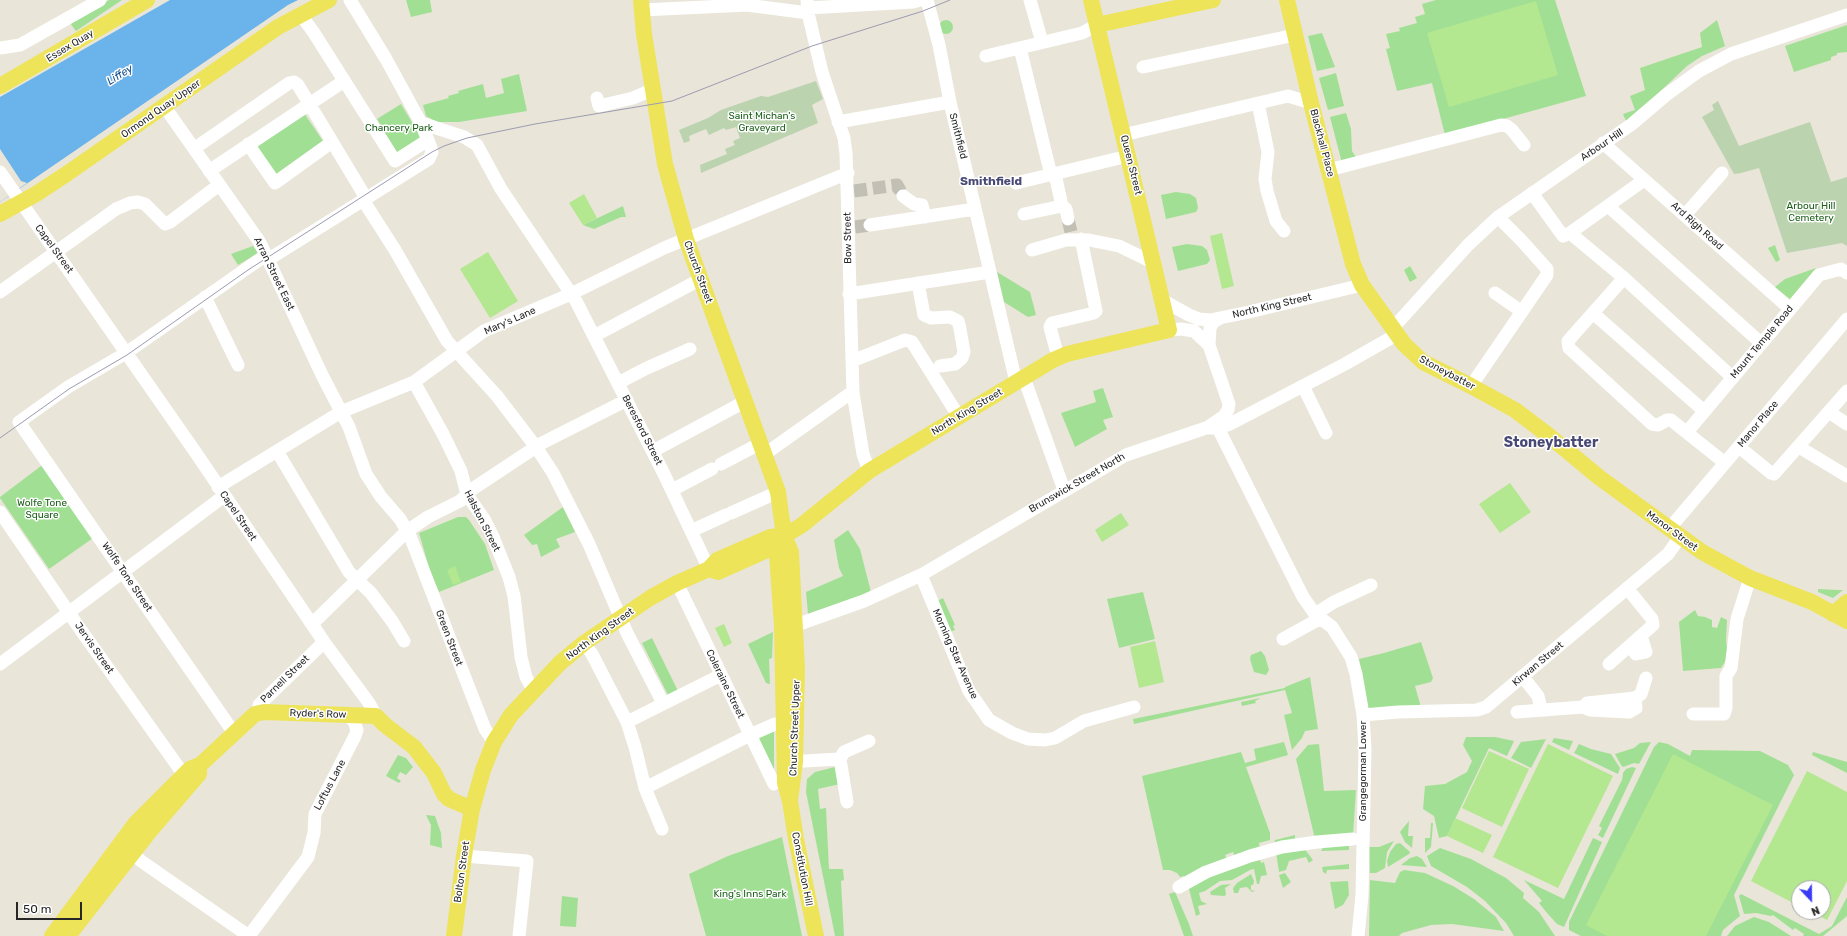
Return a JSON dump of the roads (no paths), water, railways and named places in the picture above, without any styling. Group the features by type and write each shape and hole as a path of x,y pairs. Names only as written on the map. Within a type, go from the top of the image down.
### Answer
{"main road":[{"name":"Ormond Quay Upper","path":"0,214 17,198 65,175 278,27 329,0"},
{"name":"Queen Street","path":"1091,0 1169,330"},
{"path":"1097,24 1213,0"},
{"name":"Blackhall Place","path":"1287,0 1311,103 1353,264 1362,285"},
{"name":"Essex Quay","path":"0,86 141,1"},
{"name":"Church Street","path":"640,5 665,164 686,239 778,492 784,536"},
{"name":"Stoneybatter","path":"1362,285 1394,332 1423,362 1472,386 1515,410"},
{"name":"North King Street","path":"709,569 718,572 774,547 784,536 802,525 869,471 1058,357 1169,330"},
{"name":"Manor Street","path":"1515,410 1571,453 1600,478 1702,552 1750,578 1812,602 1847,621"},
{"name":"North King Street","path":"472,809 483,770 494,742 511,715 560,663 584,643 650,598 677,583 709,569 717,560 770,537 784,536"},
{"name":"Church Street Upper","path":"784,536 777,554 778,584 789,625"},
{"name":"Church Street Upper","path":"784,536 791,555 789,625 790,724 789,762 785,783 790,801"},
{"path":"752,558 760,559 766,564 778,584"},
{"path":"1833,614 1847,602"},
{"name":"Parnell Street","path":"52,936 136,824 187,779 199,774 200,765 251,716 259,713"},
{"name":"Ryder's Row","path":"259,713 376,716"},
{"name":"Capel Street","path":"376,716 385,725 414,747 434,773 448,799 472,809"},
{"name":"Parnell Street","path":"68,936 187,779"},
{"name":"Constitution Hill","path":"790,801 796,839 816,936"},
{"name":"Bolton Street","path":"454,936 464,856 472,809"}],"street":[{"path":"0,48 20,45 100,0"},
{"path":"126,353 204,297 429,159 430,146 420,123 386,59 350,0"},
{"path":"640,5 747,5 808,7 920,0"},
{"name":"Smithfield","path":"927,0 939,45 950,102 976,209 1001,325 1020,380 1064,490"},
{"path":"1030,0 1042,42"},
{"name":"Bow Street","path":"808,7 823,77 844,138 851,192 849,294 853,393 863,454 869,471"},
{"path":"301,15 395,161 430,146"},
{"name":"Arbour Hill","path":"1394,332 1468,245 1498,217 1632,124 1680,85 1716,61 1731,54 1847,15"},
{"path":"986,56 1082,33 1097,24"},
{"path":"1143,67 1295,35"},
{"path":"1020,48 1053,174 1065,211 1024,214"},
{"path":"1288,96 1305,78"},
{"path":"209,171 344,80"},
{"path":"195,148 289,83 294,82 298,85 447,341 497,396 536,447 553,473 590,544 621,618 663,704"},
{"path":"596,98 599,106 640,96 654,89"},
{"path":"1123,135 1288,96 1311,103"},
{"path":"838,122 950,102"},
{"path":"1258,103 1268,152 1265,179 1267,191 1276,221 1284,231"},
{"name":"Arran Street East","path":"164,106 259,241 341,412 370,482 400,519 407,531"},
{"name":"Beresford Street","path":"420,123 464,137 477,145 501,189 571,294 594,336 653,451 709,569"},
{"path":"1329,170 1501,125 1507,126 1512,130 1524,146"},
{"path":"248,144 275,183 332,142"},
{"name":"Ard Righ Road","path":"1603,143 1790,309"},
{"path":"1016,183 1128,156"},
{"name":"Capel Street","path":"0,172 221,491 314,621 324,642 369,703 376,716"},
{"name":"Mary's Lane","path":"1,660 123,572 171,534 221,491 277,451 341,412 414,382 456,350 490,328 571,294 664,248 848,173"},
{"path":"1685,215 1722,173"},
{"path":"1532,193 1563,236 1570,233 1644,180"},
{"path":"0,292 116,209 130,203 138,202 149,207 166,224 219,185"},
{"path":"902,196 914,204 922,205 925,216"},
{"path":"1608,206 1761,343"},
{"path":"870,224 976,209"},
{"path":"1472,386 1521,311 1547,275 1547,271 1522,241 1498,217"},
{"path":"1570,233 1604,263 1624,278 1732,377"},
{"path":"1032,250 1075,238 1119,246 1154,263"},
{"path":"1058,357 1050,327 1052,323 1094,313 1096,311 1075,238"},
{"name":"Mount Temple Road","path":"1686,432 1819,275 1841,269 1847,273"},
{"path":"849,294 990,272"},
{"path":"1624,278 1568,341 1568,345 1576,356 1652,424 1658,425 1667,420 1671,420 1725,462"},
{"path":"594,336 701,279"},
{"path":"918,283 924,315 931,318 950,317 958,321 964,352 962,358 955,364 940,366"},
{"name":"North King Street","path":"1162,300 1199,319 1220,318 1362,285"},
{"path":"1495,293 1521,311"},
{"path":"204,297 238,365"},
{"path":"1593,313 1704,411"},
{"path":"1212,428 1224,416 1228,410 1229,404 1209,345 1210,328 1213,322 1220,318"},
{"name":"Manor Place","path":"1674,533 1725,462 1846,322"},
{"path":"1169,330 1181,329 1194,331 1209,345"},
{"name":"Brunswick Street North","path":"789,625 802,623 864,601 921,575 1126,454 1246,416 1366,353 1394,332"},
{"path":"852,360 909,341 912,342 959,417"},
{"path":"618,383 690,349"},
{"name":"Wolfe Tone Street","path":"126,353 68,388 19,422 234,733"},
{"name":"Halston Street","path":"414,382 443,434 461,471 467,495 484,519 509,577 514,596 521,657 526,677 533,690"},
{"path":"1303,386 1326,433"},
{"path":"1739,447 1774,474 1847,391"},
{"path":"672,490 717,467 763,449 853,393"},
{"path":"314,621 407,531 428,517 460,501 474,488 536,447 627,400"},
{"path":"653,451 746,401"},
{"path":"1828,412 1847,424"},
{"name":"Grangegorman Lower","path":"1212,428 1303,597 1318,616 1332,627 1351,657 1356,674 1363,715 1365,749 1362,895 1358,936"},
{"path":"1799,447 1847,476"},
{"path":"277,451 349,572 371,593 392,621 404,641"},
{"path":"691,531 778,492"},
{"name":"Jervis Street","path":"0,512 187,779"},
{"name":"Green Street","path":"407,531 485,730 494,742"},
{"name":"Kirwan Street","path":"1363,715 1398,712 1477,710 1486,707 1668,554 1674,533"},
{"name":"Morning Star Avenue","path":"921,575 969,691 989,720 1012,733 1028,739 1045,740 1055,738 1084,721 1134,707"},
{"path":"1693,714 1724,714 1726,708 1726,676 1731,668 1737,619 1750,578"},
{"name":"Coleraine Street","path":"677,583 774,784"},
{"path":"1283,639 1318,616 1334,602 1371,585"},
{"path":"1609,664 1630,646 1636,654 1646,652 1642,636 1653,625 1652,619 1627,588"},
{"name":"Parnell Street","path":"259,713 259,705 324,642"},
{"path":"584,643 592,654 626,722 635,747 645,788 662,829"},
{"path":"626,722 721,675"},
{"path":"1523,677 1538,696 1541,709"},
{"path":"1517,712 1583,707 1588,703 1635,698 1641,694 1646,678"},
{"name":"Loftus Lane","path":"249,936 308,857 314,833 315,814 355,736 356,730 354,721 347,715"},
{"path":"645,788 750,735 775,724 790,724"},
{"path":"847,802 840,759 844,752 869,741"},
{"path":"789,762 840,759"},
{"name":"Parnell Street","path":"132,853 136,824"},
{"path":"1179,887 1206,872 1262,852 1317,842 1353,839"},
{"path":"132,853 249,936"},
{"path":"464,856 527,861 518,936"}],"water":[{"name":"Liffey","path":"170,0 298,0 288,5 0,202 0,97"}],"tunnel":[{"path":"854,191 897,185 903,196"},
{"path":"1068,219 1072,236"},
{"path":"855,227 870,225"}],"tram line":[{"path":"0,438 69,389 127,355 248,270 432,152 444,146 467,138 535,124 672,101 812,46 923,11 950,0"}],"district":[{"name":"Smithfield","path":"991,182"},
{"name":"Stoneybatter","path":"1551,443"}],"park label":[{"name":"Saint Michan's Graveyard","path":"762,122"},
{"name":"Chancery Park","path":"399,128"},
{"name":"Arbour Hill Cemetery","path":"1811,212"},
{"name":"Wolfe Tone Square","path":"42,508"},
{"name":"King's Inns Park","path":"750,894"}]}
